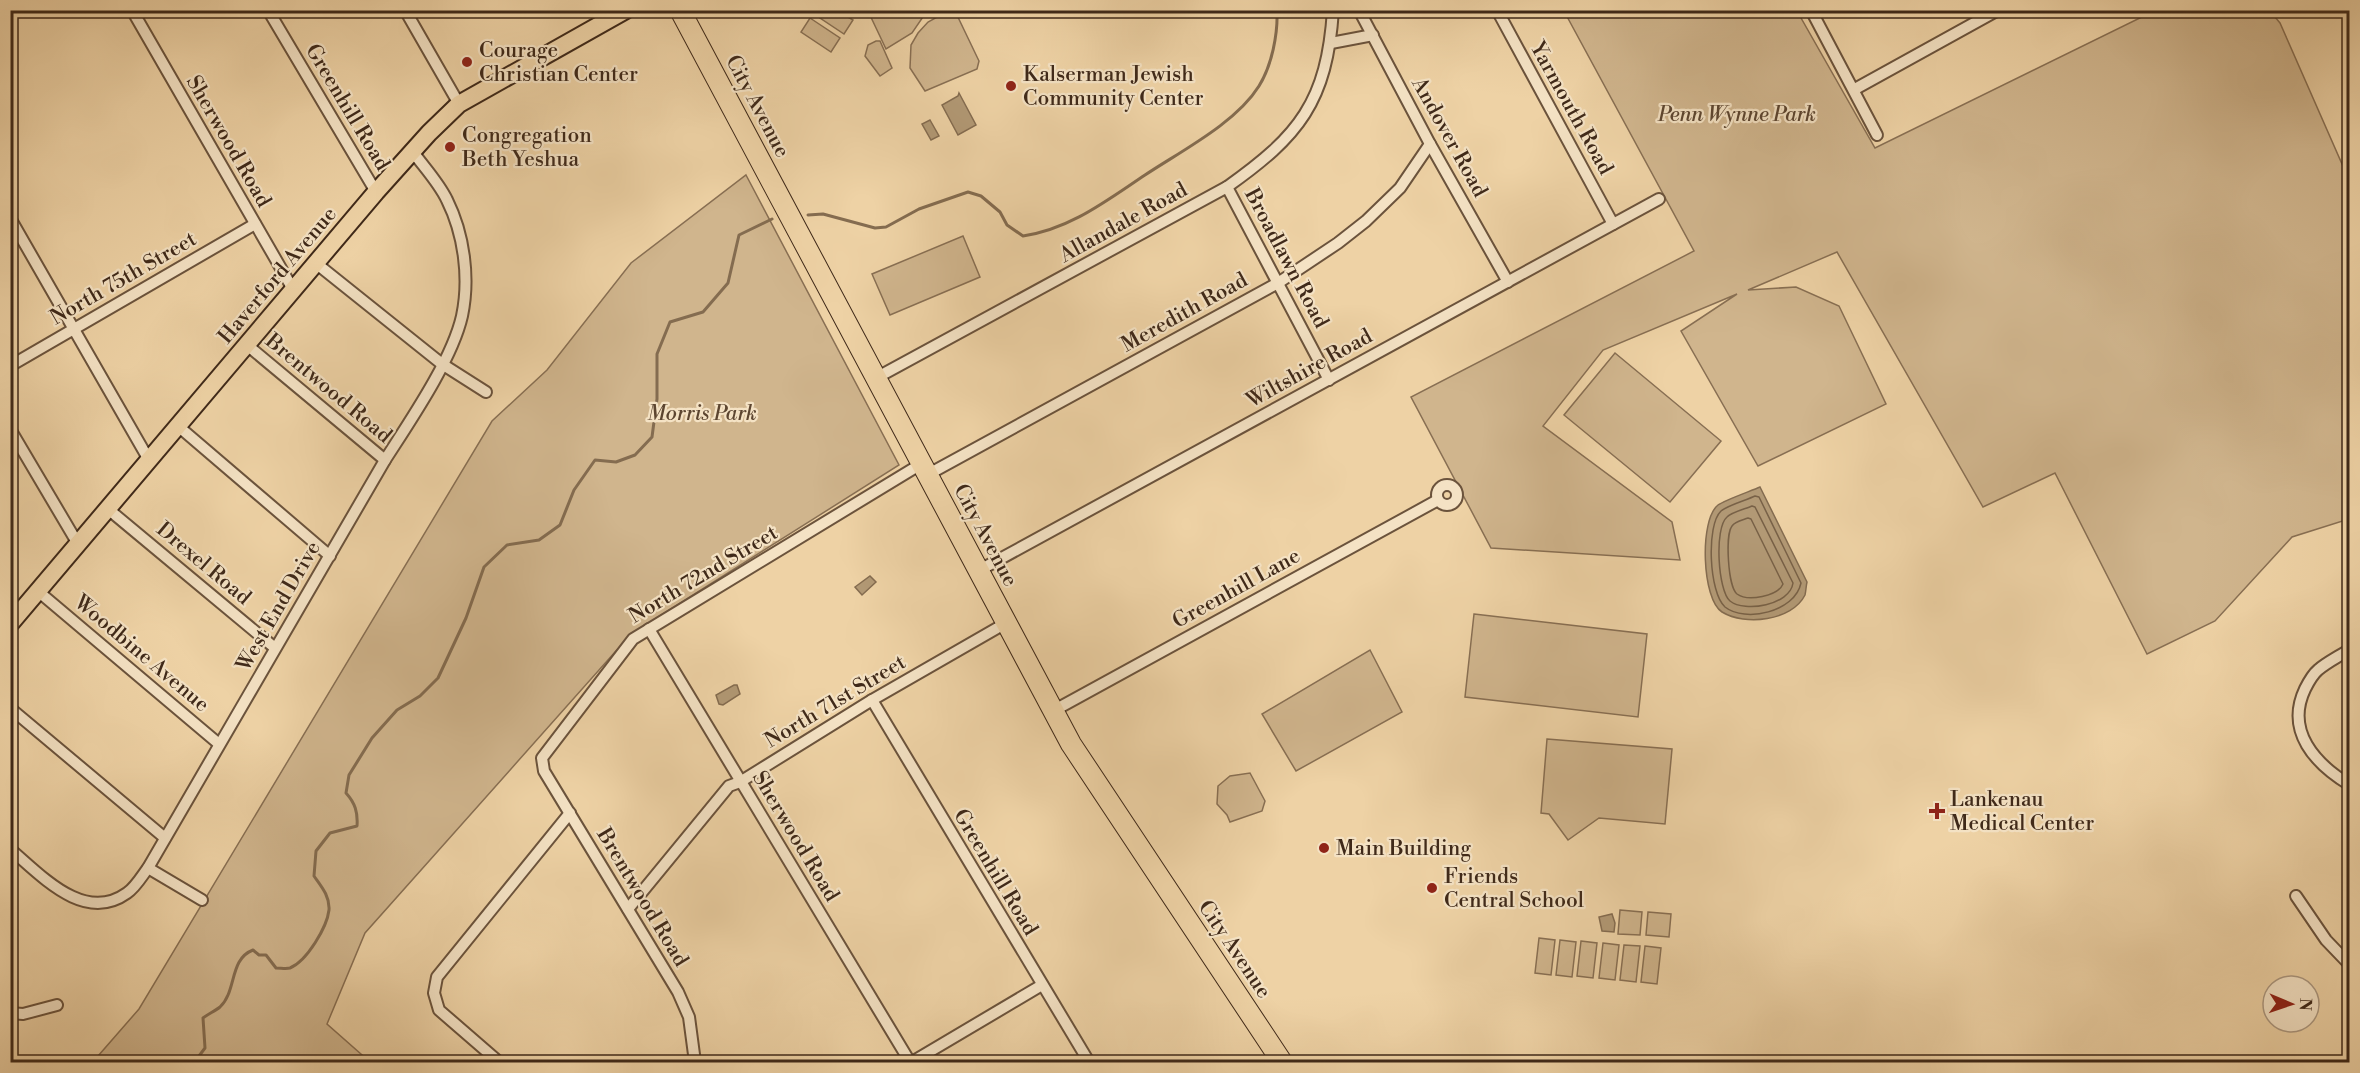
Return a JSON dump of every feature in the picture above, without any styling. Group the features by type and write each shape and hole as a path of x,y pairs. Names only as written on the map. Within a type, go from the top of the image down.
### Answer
{"highway":[{"name":"City Avenue","path":"680,10 1053,711 1088,770 1282,1062"}],"main road":[{"name":"Haverford Avenue","path":"10,624 376,192 459,104 626,10"}],"street":[{"name":"Sherwood Road","path":"132,10 294,291"},
{"name":"Greenhill Road","path":"268,10 376,192"},
{"path":"405,10 459,104"},
{"name":"Allandale Road","path":"876,378 1227,187 1266,159 1292,132 1317,93 1331,43 1334,10"},
{"name":"Andover Road","path":"1359,10 1430,144 1508,282"},
{"name":"Yarmouth Road","path":"1497,10 1614,224"},
{"path":"1811,10 1855,89 1877,135"},
{"path":"1855,89 1982,15 1998,10"},
{"path":"1331,43 1373,35"},
{"name":"Meredith Road","path":"924,470 1278,283 1338,243 1366,221 1400,188 1430,144"},
{"name":"Greenhill Road","path":"412,152 447,199 459,231 465,263 462,316 442,364"},
{"name":"Broadlawn Road","path":"1227,187 1329,380"},
{"name":"Wiltshire Road","path":"978,571 1659,199"},
{"path":"10,218 149,460"},
{"name":"North 75th Street","path":"10,366 255,224"},
{"path":"317,264 442,364 486,392"},
{"name":"Brentwood Road","path":"247,345 385,460"},
{"name":"West End Drive","path":"10,849 61,892 87,902 101,902 128,893 148,868 442,364"},
{"path":"178,426 330,556"},
{"path":"10,429 78,544"},
{"name":"North 72nd Street","path":"542,758 633,639 924,470"},
{"name":"Greenhill Lane","path":"1053,711 1438,500"},
{"name":"Drexel Road","path":"108,508 275,648"},
{"name":"Woodbine Avenue","path":"39,592 219,744"},
{"name":"North 71st Street","path":"628,909 729,786 740,782 872,700 1006,623"},
{"name":"Sherwood Road","path":"649,629 911,1062"},
{"path":"2349,649 2318,669 2298,703 2297,719 2305,742 2317,759 2332,774 2349,785"},
{"name":"Greenhill Road","path":"872,700 1089,1062"},
{"path":"10,708 165,838"},
{"name":"Brentwood Road","path":"542,758 544,771 678,992 689,1017 695,1062"},
{"path":"498,1062 439,1010 435,993 436,977 570,813"},
{"path":"148,868 202,900"},
{"path":"2296,896 2326,940 2349,964"},
{"path":"911,1062 1042,985"},
{"path":"10,1013 23,1014 57,1005"}],"green space":[{"path":"817,10 838,11 853,20 844,34 814,14"},
{"path":"868,11 927,11 912,33 886,49"},
{"path":"948,11 955,11 979,61 977,69 925,91 910,68 911,45 928,22"},
{"name":"Penn Wynne Park","path":"1564,11 1797,11 1875,148 2154,11 2270,11 2280,23 2349,180 2349,519 2292,537 2215,621 2147,654 2055,473 1983,507 1837,252 1748,290 1796,287 1839,306 1886,404 1758,466 1681,331 1737,294 1603,350 1543,426 1672,522 1680,560 1491,548 1411,397 1694,251"},
{"path":"810,18 840,38 831,52 801,32"},
{"path":"880,41 892,68 880,76 865,56 868,45"},
{"name":"Morris Park","path":"746,175 899,465 631,634 365,933 327,1024 370,1062 71,1062 98,1056 139,1009 492,421 547,370 631,263"},
{"path":"963,236 980,277 890,315 872,274"},
{"path":"1615,353 1721,441 1670,502 1564,415"},
{"path":"1474,614 1647,634 1638,717 1465,697"},
{"path":"1370,650 1402,712 1296,771 1262,714"},
{"path":"1547,739 1672,749 1665,824 1599,818 1568,840 1549,814 1541,813"},
{"path":"1250,773 1265,801 1262,811 1230,822 1217,804 1218,786 1230,776"},
{"path":"1620,910 1642,912 1640,935 1618,934"},
{"path":"1648,912 1671,914 1669,937 1646,935"},
{"path":"1539,938 1555,940 1551,975 1535,973"},
{"path":"1560,940 1576,942 1572,977 1556,975"},
{"path":"1581,941 1597,943 1593,978 1577,976"},
{"path":"1603,943 1619,945 1615,980 1599,978"},
{"path":"1624,945 1640,946 1636,982 1620,980"},
{"path":"1645,946 1661,948 1657,984 1641,982"}],"water":[{"path":"959,93 976,125 958,135 942,105 958,96"},
{"path":"930,120 939,136 931,140 922,124"},
{"path":"1760,487 1807,582 1805,595 1790,611 1755,620 1732,616 1722,612 1715,605 1710,592 1705,560 1708,526 1712,513 1718,505"},
{"path":"870,576 876,582 862,595 855,587"},
{"path":"737,685 740,694 723,705 719,704 716,695"},
{"path":"1612,914 1615,923 1614,932 1602,931 1599,917"}],"waterway":[{"path":"808,215 823,214 875,228 886,227 919,209 968,192 981,196 1000,212 1007,225 1023,236 1056,227 1102,204 1207,135 1237,112 1264,78 1275,39 1277,10"},
{"path":"200,1062 196,1060 205,1048 203,1018 220,1007 225,1000 236,968 245,954 253,950 259,955 266,955 276,968 290,968 303,958 320,934 329,905 324,891 314,876 316,851 330,833 357,826 355,808 346,793 349,775 372,738 397,710 420,696 438,678 466,618 484,567 507,545 539,540 560,525 574,490 595,460 616,462 635,455 652,437 657,399 657,354 670,322 703,312 728,283 739,235 772,219"}],"place":[{"name":"Courage Christian Center","path":"467,62"},
{"name":"Kalserman Jewish Community Center","path":"1011,86"},
{"name":"Congregation Beth Yeshua","path":"450,147"},
{"name":"Lankenau Medical Center","path":"1937,811"},
{"name":"Main Building","path":"1324,848"},
{"name":"Friends Central School","path":"1432,888"}]}
